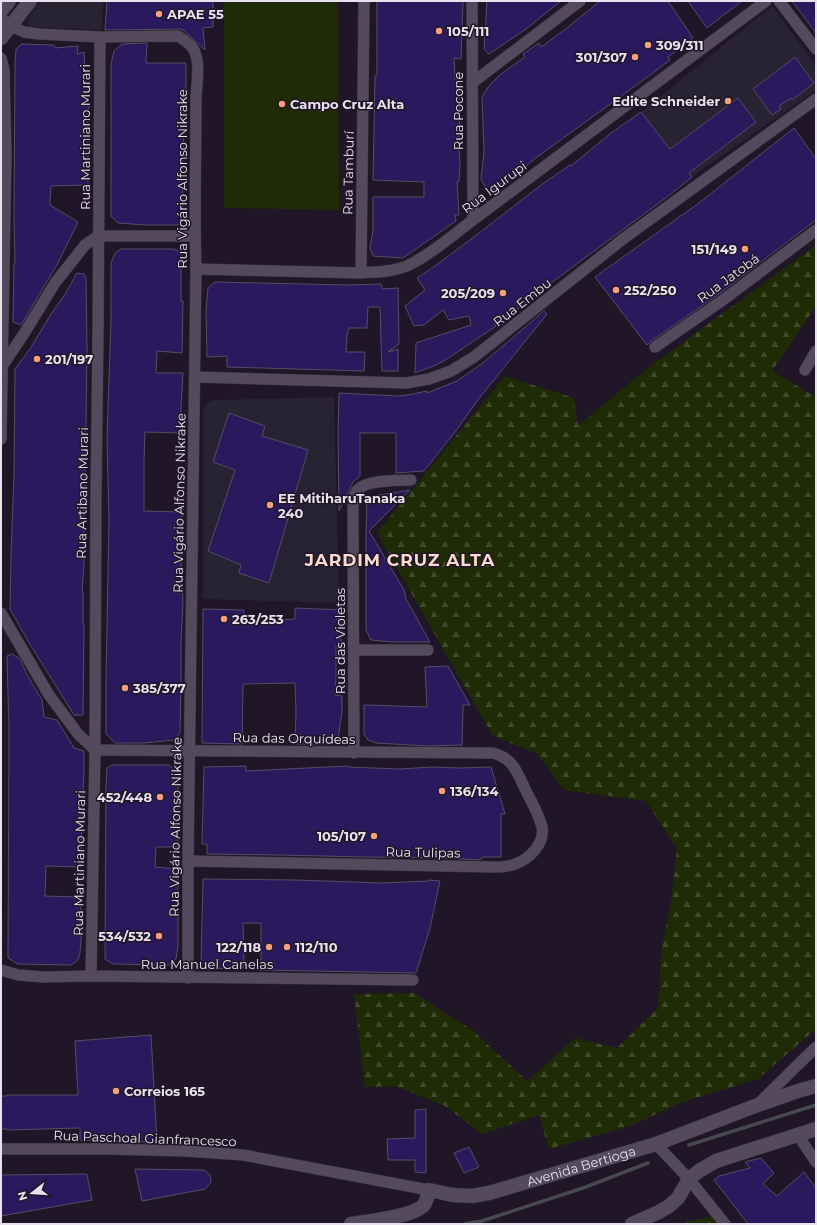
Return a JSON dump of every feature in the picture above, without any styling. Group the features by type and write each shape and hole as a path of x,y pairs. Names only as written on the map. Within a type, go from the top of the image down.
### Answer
{"street":[{"path":"1,11 9,1"},
{"path":"1,38 6,22 30,1"},
{"name":"Rua Tamburí","path":"361,272 364,1"},
{"name":"Rua Pocone","path":"472,1 473,220"},
{"path":"472,83 580,1"},
{"name":"Rua Igurupi","path":"196,270 386,272 406,266 430,252 766,1"},
{"path":"779,1 816,49"},
{"path":"6,22 24,32 100,37"},
{"name":"Rua Vigário Alfonso Nikrake","path":"100,37 178,36 188,42 194,50 198,70 196,96 196,270 188,862 188,978"},
{"name":"Rua Martiniano Murari","path":"98,236 100,37"},
{"path":"1,58 4,70 6,154 1,439"},
{"name":"Rua Embu","path":"195,377 406,384 429,379 451,371 474,357 623,239 816,99"},
{"name":"Rua Jatobá","path":"655,347 723,300 816,230"},
{"path":"3,365 55,283 85,245 98,236 195,236"},
{"name":"Rua Artibano Murari","path":"95,750 98,236"},
{"path":"805,370 816,351"},
{"name":"Rua das Violetas","path":"354,753 352,511 355,494 358,489 369,483 411,480"},
{"path":"1,613 50,696 79,735 95,750"},
{"path":"354,650 428,650"},
{"name":"Rua Martiniano Murari","path":"91,976 95,750"},
{"name":"Rua das Orquídeas","path":"95,750 493,753"},
{"name":"Rua Tulipas","path":"188,862 494,867 516,864 535,850 540,843 542,827 537,812 514,766 506,758 493,753"},
{"name":"Rua Manuel Canelas","path":"1,970 18,975 44,977 91,976 413,980"},
{"path":"755,1106 816,1047"},
{"name":"Avenida Bertioga","path":"429,1190 453,1195 472,1196 489,1194 656,1144 755,1106 816,1086"},
{"path":"632,1224 670,1206 678,1198 690,1179 699,1171 716,1161 816,1129"},
{"path":"797,1134 816,1162"},
{"path":"656,1144 690,1179 725,1224"},
{"name":"Rua Paschoal Gianfrancesco","path":"1,1149 107,1149 185,1151 243,1155 429,1190"},
{"path":"351,1224 405,1215 416,1211 423,1206 428,1198 429,1190"}],"shaded area":[{"path":"41,1 103,1 102,30 29,27 27,19"},
{"name":"Edite Schneider","path":"772,6 816,65 816,90 692,177 641,112"},
{"name":"EE MitiharuTanaka 240","path":"334,397 339,603 203,599 203,410 208,402 214,400"}],"green space":[{"name":"Campo Cruz Alta","path":"224,1 338,1 339,210 224,208"},
{"path":"816,245 816,306 772,371 816,397 816,1029 758,1079 683,1102 630,1126 549,1149 539,1115 482,1134 445,1106 396,1086 365,1087 354,994 414,993 471,1029 527,1081 575,1038 617,1048 658,1008 661,953 671,903 677,848 646,801 564,790 538,754 493,736 377,533 505,376 574,398 578,426 644,371"},
{"path":"718,1215 726,1224 678,1224"}],"building":[{"name":"APAE 55","path":"107,1 213,1 213,27 203,28 205,50 182,29 105,30"},
{"path":"377,1 463,1 461,59 454,58 455,79 460,79 460,164 459,182 457,182 459,215 455,215 456,221 403,258 373,256 370,248 373,230 373,197 424,197 424,182 373,180 375,76 377,76"},
{"path":"487,1 561,1 526,29 489,54 484,49"},
{"path":"600,1 668,1 693,38 668,57 670,60 537,157 497,189 487,190 481,179 484,152 482,97 488,87 501,74 525,57 523,54 539,43 541,47"},
{"path":"688,1 742,1 707,28"},
{"path":"792,1 816,1 816,33"},
{"path":"147,43 146,63 186,63 182,218 178,225 118,223 111,216 111,64 114,51 122,44"},
{"path":"22,44 54,45 55,48 78,46 77,54 84,52 85,77 88,77 89,109 88,185 51,186 50,205 78,222 58,263 21,325 13,322 15,263 15,64 16,49"},
{"path":"795,57 814,83 792,100 791,98 779,106 781,109 772,115 753,89"},
{"path":"738,98 756,122 689,173 692,177 528,300 529,301 495,324 496,326 447,359 415,373 416,343 471,325 469,316 449,320 443,310 424,325 414,326 405,306 425,290 417,278 474,237 541,185 570,165 571,166 611,133 641,112 670,149"},
{"path":"794,128 816,159 816,220 719,294 647,345 595,277 699,203"},
{"path":"121,249 174,249 181,253 181,301 183,301 182,353 157,351 156,373 183,373 181,433 145,432 144,461 144,511 182,512 181,561 183,602 180,733 174,740 145,743 115,743 106,734 109,521 107,439 111,320 111,263 115,253"},
{"path":"77,273 84,274 86,279 87,348 84,564 82,592 84,624 83,715 74,715 10,609 14,475 15,369 30,349"},
{"path":"215,282 348,285 381,284 382,289 398,288 399,344 388,352 398,349 398,371 382,371 380,307 368,307 367,328 349,328 347,335 346,352 365,352 364,371 227,367 227,356 207,357 206,311 208,288"},
{"path":"544,311 547,314 477,401 424,471 396,473 396,433 360,433 360,476 353,482 339,511 339,393 398,396 408,395 427,391 427,393 457,381 484,362"},
{"path":"229,413 265,426 262,436 308,450 269,583 239,573 241,565 208,551 235,470 213,462"},
{"path":"410,490 369,531 404,590 406,599 430,642 393,642 371,640 366,630 367,497"},
{"path":"295,608 342,610 341,646 336,646 335,695 342,696 342,712 338,739 329,744 295,744 295,683 243,684 242,744 202,743 203,609 244,610 244,622 295,619"},
{"path":"12,654 20,659 27,675 42,700 44,717 57,720 74,748 84,751 81,867 46,866 45,896 81,897 80,926 82,926 80,953 78,960 71,965 18,964 8,958 9,730 7,656"},
{"path":"448,666 470,705 463,705 462,745 427,746 376,743 368,740 364,734 364,705 427,707 425,667"},
{"path":"112,765 169,765 178,774 178,847 156,847 155,867 178,869 178,946 176,959 168,965 113,964 105,959 106,785 107,768"},
{"path":"246,766 246,771 348,766 400,769 432,767 491,767 505,814 501,814 501,857 482,857 482,859 477,860 449,858 207,854 207,844 202,844 204,767"},
{"path":"203,879 382,883 428,880 440,881 430,928 416,973 261,970 261,923 243,923 244,967 214,969 201,963"},
{"name":"Correios 165","path":"151,1035 157,1142 80,1140 80,1128 1,1129 1,1096 78,1095 75,1041"},
{"path":"426,1109 426,1173 415,1172 415,1160 388,1160 387,1139 415,1138 415,1110"},
{"path":"469,1147 479,1167 464,1173 454,1153"},
{"path":"761,1158 774,1173 763,1184 777,1196 804,1172 816,1188 816,1224 748,1224 714,1180 719,1176 750,1168 745,1162"},
{"path":"135,1169 204,1170 210,1175 211,1182 205,1189 142,1201"},
{"path":"87,1174 92,1200 1,1216 1,1175"}],"waterway":[{"path":"689,1145 816,1105"},
{"path":"464,1224 482,1221 583,1188 648,1163"}],"place":[{"name":"APAE 55","path":"159,14"},
{"name":"105/111","path":"439,31"},
{"name":"309/311","path":"648,45"},
{"name":"301/307","path":"635,57"},
{"name":"Edite Schneider","path":"728,101"},
{"name":"Campo Cruz Alta","path":"282,104"},
{"name":"151/149","path":"745,249"},
{"name":"252/250","path":"616,290"},
{"name":"205/209","path":"503,293"},
{"name":"201/197","path":"37,359"},
{"name":"EE MitiharuTanaka 240","path":"270,505"},
{"name":"263/253","path":"224,619"},
{"name":"385/377","path":"125,688"},
{"name":"136/134","path":"442,791"},
{"name":"452/448","path":"160,797"},
{"name":"105/107","path":"374,836"},
{"name":"534/532","path":"159,936"},
{"name":"122/118","path":"269,947"},
{"name":"112/110","path":"287,947"},
{"name":"Correios 165","path":"116,1091"}],"district":[{"name":"JARDIM CRUZ ALTA","path":"400,560"}]}
